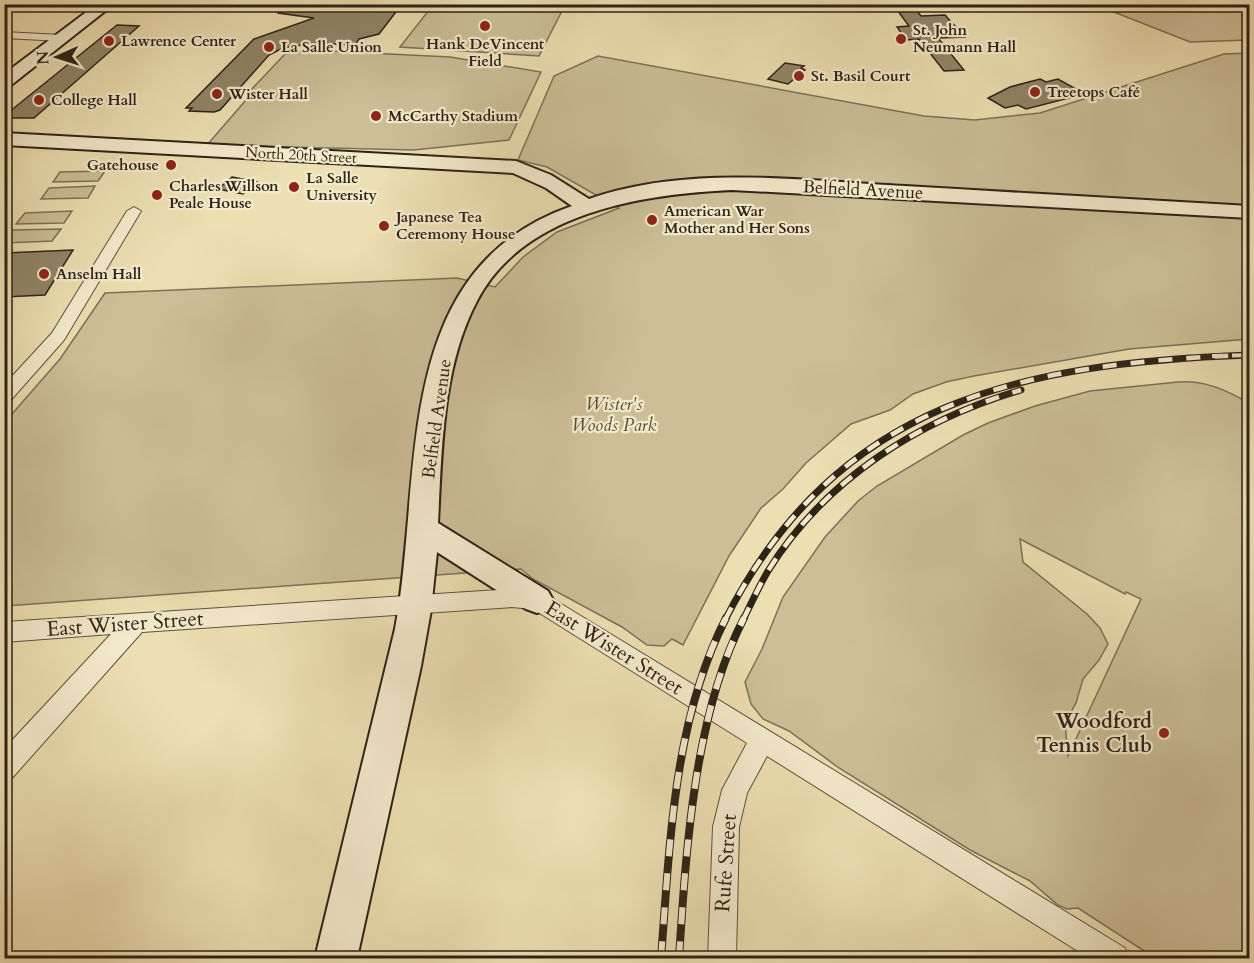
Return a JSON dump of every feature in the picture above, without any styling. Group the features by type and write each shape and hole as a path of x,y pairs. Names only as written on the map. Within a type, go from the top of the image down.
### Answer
{"street":[{"path":"4,82 107,4"},
{"path":"4,35 62,38"},
{"name":"North 20th Street","path":"4,139 516,167 540,176 570,194 586,207"},
{"name":"Belfield Avenue","path":"336,958 389,734 416,605 440,379 448,345 461,310 478,282 515,246 543,227 586,207 651,190 729,183 1250,212"},
{"path":"4,397 58,336 134,211"},
{"path":"423,528 537,600"},
{"name":"East Wister Street","path":"4,632 512,597 537,600 1115,958"},
{"path":"4,768 135,624"},
{"name":"Rufe Street","path":"722,958 726,827 735,790 762,740"}],"green space":[{"name":"Hank DeVincent Field","path":"433,5 565,5 539,56 400,47"},
{"path":"1096,5 1249,5 1249,40 1190,42"},
{"name":"McCarthy Stadium","path":"308,50 450,57 541,72 509,140 414,150 207,145 246,100 250,91 285,54"},
{"name":"Wister's Woods Park","path":"1249,53 1249,339 1129,349 974,376 946,382 913,394 890,410 851,424 806,463 783,489 761,508 729,556 683,645 672,639 664,646 647,645 622,627 533,579 521,569 5,606 5,422 60,359 105,293 457,278 495,287 523,257 557,232 619,208 547,167 518,160 554,76 598,56 924,116 975,120 1040,113 1224,54"},
{"path":"105,171 98,181 53,182 60,172"},
{"path":"95,186 88,198 41,199 49,188"},
{"path":"72,211 64,223 16,224 25,213"},
{"path":"61,229 52,241 5,243 12,230"},
{"path":"1188,382 1215,387 1249,403 1249,958 1155,958 1078,908 1067,909 1058,905 1030,881 970,850 839,768 789,731 763,719 751,704 745,682 762,649 783,597 825,537 858,501 877,486 963,435 988,423 1035,406 1090,391","holes":["1020,539 1125,594 1126,592 1141,599 1068,756 1065,723 1076,703 1083,679 1099,660 1108,644 1100,628 1087,614 1023,562"]}],"building":[{"path":"279,4 402,4 379,34 359,39 355,45 315,43 283,48 269,55 220,110 214,112 189,111 192,108 186,108 254,39 314,18 278,13"},
{"name":"St. John Neumann Hall","path":"913,6 921,16 945,15 965,37 938,38 964,70 944,71 919,39 906,40 897,27 909,26 895,7"},
{"path":"117,25 139,26 34,118 4,118 4,116"},
{"path":"785,63 804,66 801,68 805,70 788,84 768,79"},
{"name":"Treetops Café","path":"1040,79 1046,82 1058,79 1076,89 1065,92 1073,97 1026,109 1018,105 1005,108 988,98 1010,87"},
{"path":"232,177 257,182 243,194 218,189"},
{"name":"Anselm Hall","path":"73,250 45,295 4,297 4,253"}],"railway":[{"path":"725,619 770,546 822,487 880,442 944,408 1014,384 1088,369 1167,360 1250,355 1212,356"},
{"path":"743,620 768,571 791,538 817,508 846,481 911,436 946,418 1021,390"},
{"path":"679,958 689,829 703,740 727,656 744,618"},
{"path":"661,958 672,828 685,741 708,658 725,619"}],"place":[{"name":"Hank DeVincent Field","path":"485,26"},
{"name":"St. John Neumann Hall","path":"901,39"},
{"name":"Lawrence Center","path":"109,41"},
{"name":"La Salle Union","path":"269,47"},
{"name":"St. Basil Court","path":"799,76"},
{"name":"Treetops Café","path":"1035,92"},
{"name":"Wister Hall","path":"217,94"},
{"name":"College Hall","path":"39,100"},
{"name":"McCarthy Stadium","path":"376,116"},
{"name":"Gatehouse","path":"171,165"},
{"name":"La Salle University","path":"294,187"},
{"name":"Charles Willson Peale House","path":"157,195"},
{"name":"American War Mother and Her Sons","path":"652,220"},
{"name":"Japanese Tea Ceremony House","path":"384,226"},
{"name":"Anselm Hall","path":"44,274"},
{"name":"Woodford Tennis Club","path":"1164,733"}]}
